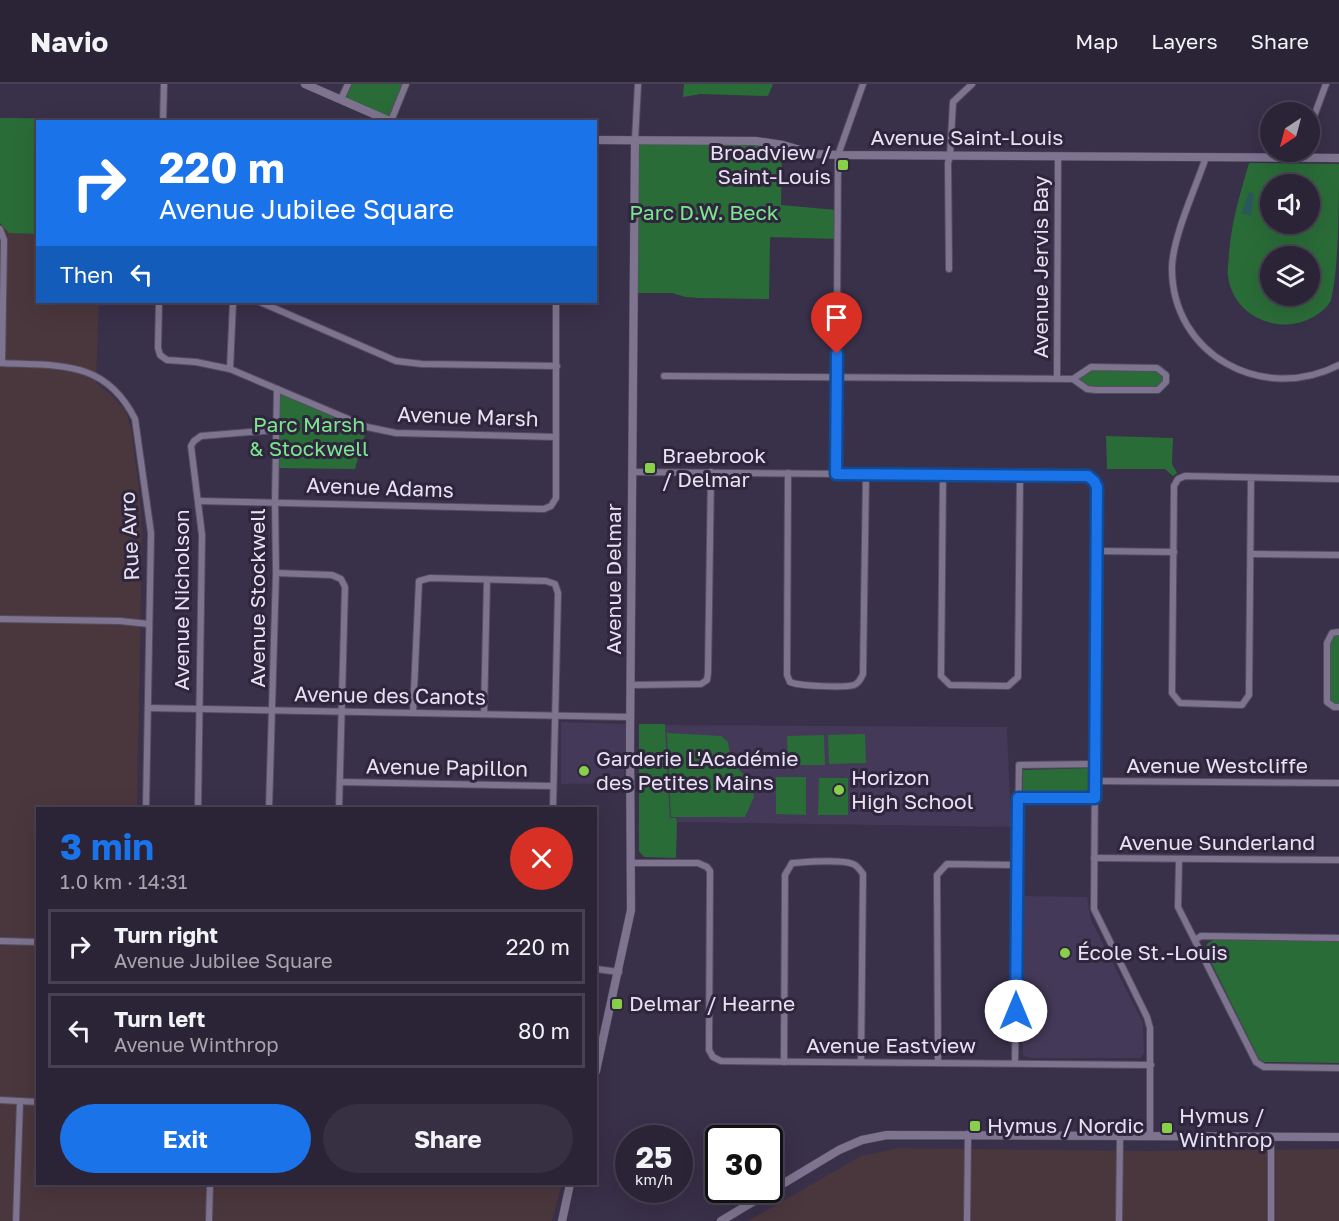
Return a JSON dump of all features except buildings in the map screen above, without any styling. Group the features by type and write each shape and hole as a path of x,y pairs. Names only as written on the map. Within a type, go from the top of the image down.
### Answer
{"street":[{"path":"163,120 164,84"},
{"path":"305,84 389,120"},
{"path":"341,99 348,84"},
{"path":"391,120 406,84"},
{"name":"Avenue Delmar","path":"597,1067 631,910 630,717 635,140 638,84"},
{"path":"836,474 838,155 863,84"},
{"path":"949,268 948,163 953,102 972,84"},
{"path":"1319,102 1326,84"},
{"name":"Avenue Saint-Louis","path":"597,140 756,141 783,145 814,154 838,155 1260,155"},
{"name":"Avenue Jervis Bay","path":"1057,378 1058,156"},
{"name":"Avenue Saint-Louis","path":"1320,156 1339,158"},
{"path":"1206,157 1176,242 1172,268 1177,304 1192,332 1207,350 1227,364 1248,374 1264,378 1289,380 1306,378 1325,373 1339,365"},
{"path":"0,229 4,240 1,363"},
{"name":"Avenue Marsh","path":"159,303 158,348 160,355 166,360 196,362 230,369 367,427 396,433 556,437"},
{"path":"230,369 233,303"},
{"path":"262,303 396,361 422,364 557,366"},
{"path":"556,303 556,437"},
{"name":"Rue Avro","path":"1,363 80,369 99,376 127,404 135,419 151,533 146,807"},
{"path":"664,376 1057,378 1073,379 1087,389 1158,390 1166,382 1166,375 1157,368 1091,367 1073,379"},
{"name":"Avenue Stockwell","path":"269,807 276,573 277,389"},
{"name":"Avenue Nicholson","path":"198,807 202,535 191,446 201,436 276,430"},
{"name":"Avenue Adams","path":"198,501 544,509 551,506 556,498 556,437"},
{"path":"633,472 1088,476 1094,481 1097,487 1094,909 1147,1017 1150,1028 1150,1135"},
{"path":"632,685 701,684 707,680 711,472"},
{"path":"788,474 787,675 790,682 796,685 834,686 852,686 860,682 863,674 866,474"},
{"path":"943,475 941,676 950,685 979,686 1008,686 1018,677 1020,475"},
{"path":"1251,478 1250,695 1242,705 1180,703 1172,693 1174,486 1178,479 1185,476 1339,479"},
{"path":"1097,551 1174,552"},
{"path":"1251,554 1339,555"},
{"path":"276,573 332,575 341,579 345,587 339,807"},
{"path":"413,712 419,581 430,578 546,581 555,584 558,593 553,807"},
{"path":"484,714 487,580"},
{"path":"0,619 120,621 149,624"},
{"path":"1339,632 1332,633 1327,642 1327,702 1334,707 1339,707"},
{"name":"Avenue des Canots","path":"148,708 630,717"},
{"path":"1015,1063 1019,765 1095,764"},
{"name":"Avenue Westcliffe","path":"1095,781 1339,783"},
{"name":"Avenue Papillon","path":"340,782 553,786"},
{"path":"1018,798 1095,798"},
{"name":"Avenue Sunderland","path":"1094,858 1339,860"},
{"path":"1179,860 1178,907 1256,1062 1264,1067 1339,1068"},
{"path":"784,1062 785,875 792,863 818,862 852,863 859,867 863,874 861,1062"},
{"name":"Avenue Eastview","path":"631,863 698,863 710,871 710,1050 713,1057 721,1061 1151,1065"},
{"path":"938,1062 937,875 947,864 1017,865"},
{"path":"1195,940 1201,936 1339,938"},
{"path":"0,941 36,942"},
{"path":"597,969 619,972"},
{"path":"0,1100 36,1102"},
{"path":"16,1221 20,1101"},
{"path":"721,1221 832,1154 856,1142 893,1134 1339,1137"},
{"path":"967,1221 968,1134"},
{"path":"1119,1221 1120,1135"},
{"path":"1271,1136 1271,1221"},
{"path":"209,1221 210,1185"},
{"path":"562,1221 570,1185"}],"shaded area":[{"path":"1249,192 1254,194 1251,216 1241,213"},
{"path":"0,223 10,233 36,234 36,303 99,303 96,383 126,411 131,429 139,489 142,533 137,807 36,807 36,1185 562,1185 552,1221 0,1221"},
{"path":"561,722 626,724 624,783 561,784"},
{"name":"Horizon High School","path":"665,725 1007,727 1011,827 677,822 676,818 670,818"},
{"name":"École St.-Louis","path":"1023,896 1087,897 1091,920 1143,1023 1144,1053 1141,1058 1029,1058 1023,1055"},
{"path":"899,1148 1143,1151 1339,1149 1339,1221 748,1221 783,1203 783,1201 861,1156"}],"green space":[{"path":"348,84 406,84 391,120 341,99"},
{"path":"684,84 773,84 768,96 701,94 683,97"},
{"path":"0,118 113,119 36,120 36,234 9,233 0,223"},
{"name":"Parc D.W. Beck","path":"635,140 756,141 782,158 781,205 837,210 838,239 770,237 769,299 699,298 672,293 635,293"},
{"path":"1249,163 1339,164 1339,215 1334,286 1331,300 1320,313 1301,322 1273,323 1248,312 1239,303 1232,290 1228,273 1230,241"},
{"path":"1091,367 1157,368 1166,375 1163,387 1096,390 1073,379"},
{"name":"Parc Marsh & Stockwell","path":"277,389 367,427 355,469 276,468"},
{"path":"1106,436 1173,438 1172,464 1177,473 1173,476 1165,469 1107,469"},
{"path":"1339,632 1339,707 1327,702 1329,637"},
{"path":"639,724 665,724 670,818 676,818 677,822 676,858 644,857 639,851"},
{"path":"667,733 721,736 728,742 730,755 739,770 752,781 754,797 745,817 671,817"},
{"path":"865,734 866,763 829,764 828,735"},
{"path":"824,735 825,765 788,765 787,736"},
{"path":"1090,768 1090,797 1023,796 1023,770"},
{"path":"776,777 806,777 806,815 776,814"},
{"path":"819,778 848,778 848,815 818,815"},
{"path":"1213,940 1339,941 1339,1063 1264,1062 1259,1059 1205,950 1207,944"}],"place":[{"name":"Broadview / Saint-Louis","path":"843,165"},
{"name":"Braebrook / Delmar","path":"650,468"},
{"name":"Garderie L'Académie des Petites Mains","path":"584,771"},
{"name":"Horizon High School","path":"839,790"},
{"name":"École St.-Louis","path":"1065,953"},
{"name":"Delmar / Hearne","path":"617,1004"},
{"name":"Hymus / Nordic","path":"975,1126"},
{"name":"Hymus / Winthrop","path":"1167,1128"}],"route":[{"path":"837,354 836,474 1088,476 1097,487 1095,798 1018,798 1016,1011"}]}
